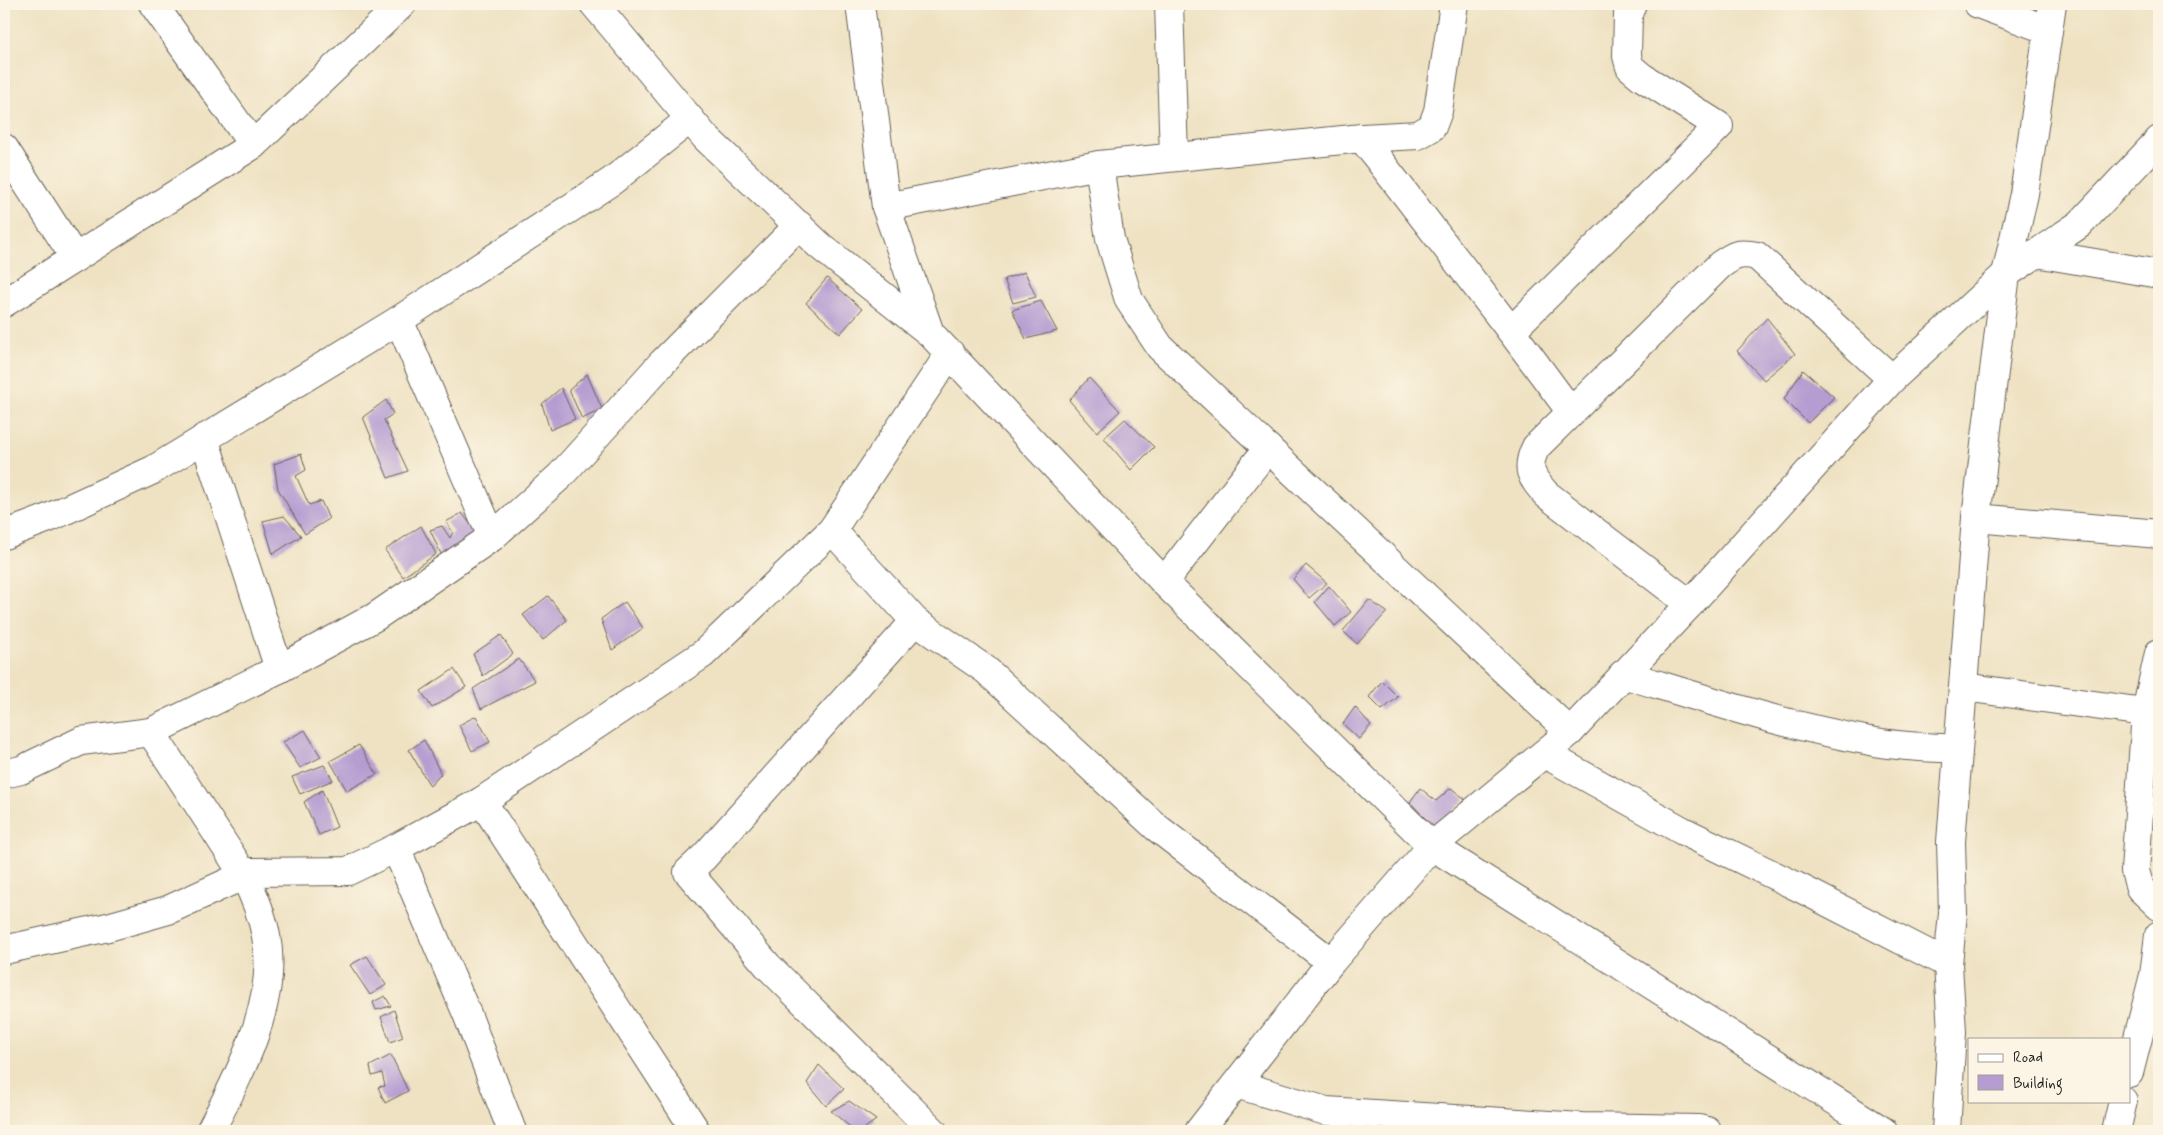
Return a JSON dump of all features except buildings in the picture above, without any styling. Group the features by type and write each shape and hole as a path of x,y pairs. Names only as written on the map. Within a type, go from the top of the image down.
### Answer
{"street":[{"path":"153,4 254,145"},
{"path":"4,303 254,145 402,4"},
{"path":"594,4 705,137 820,246 930,332 1164,582 1432,846 1884,1131"},
{"path":"860,4 886,207 930,332"},
{"path":"1169,4 1174,156"},
{"path":"886,207 1099,164 1362,138 1418,135 1432,127 1438,112 1454,4"},
{"path":"1512,331 1718,126 1642,77 1630,67 1627,56 1628,14 1632,4"},
{"path":"1946,1131 1952,1032 1948,964 1953,913 1951,842 1976,518 2006,274 2024,194 2050,17 1978,4"},
{"path":"4,535 46,519 153,470 399,320 612,181 690,119"},
{"path":"1362,138 1512,331 1571,412"},
{"path":"1199,1131 1331,962 1432,846 1570,732 1690,604 1892,379 2006,274 2080,224 2159,140"},
{"path":"4,148 75,258"},
{"path":"1099,164 1110,239 1129,300 1160,347 1570,732"},
{"path":"4,774 21,770 81,741 151,732 280,669 375,617 492,537 560,476 662,363 799,225"},
{"path":"1690,604 1546,494 1534,481 1530,470 1530,459 1536,447 1720,265 1732,257 1743,253 1757,256 1892,379"},
{"path":"2036,254 2159,274"},
{"path":"399,320 492,537"},
{"path":"4,950 108,927 168,910 251,872 348,871 396,848 482,801 703,654 832,530 950,353"},
{"path":"204,438 280,669"},
{"path":"1164,582 1268,448"},
{"path":"1976,518 2159,534"},
{"path":"832,530 915,620 986,670 1156,826 1331,962"},
{"path":"915,620 704,857 688,872 768,966 933,1131"},
{"path":"2159,653 2135,871 2140,888 2159,906"},
{"path":"1623,674 1739,710 1807,728 1872,742 1958,749"},
{"path":"1964,687 2153,713"},
{"path":"151,732 244,875 256,900 266,937 268,976 258,1028 226,1102 210,1131"},
{"path":"1545,754 1683,831 1800,888 1948,964"},
{"path":"482,801 696,1131"},
{"path":"396,848 467,1014 512,1131"},
{"path":"2130,1069 2154,975 2159,935"},
{"path":"1236,1084 1326,1121 1699,1129 1707,1131"},
{"path":"2116,1131 2123,1102"}]}
